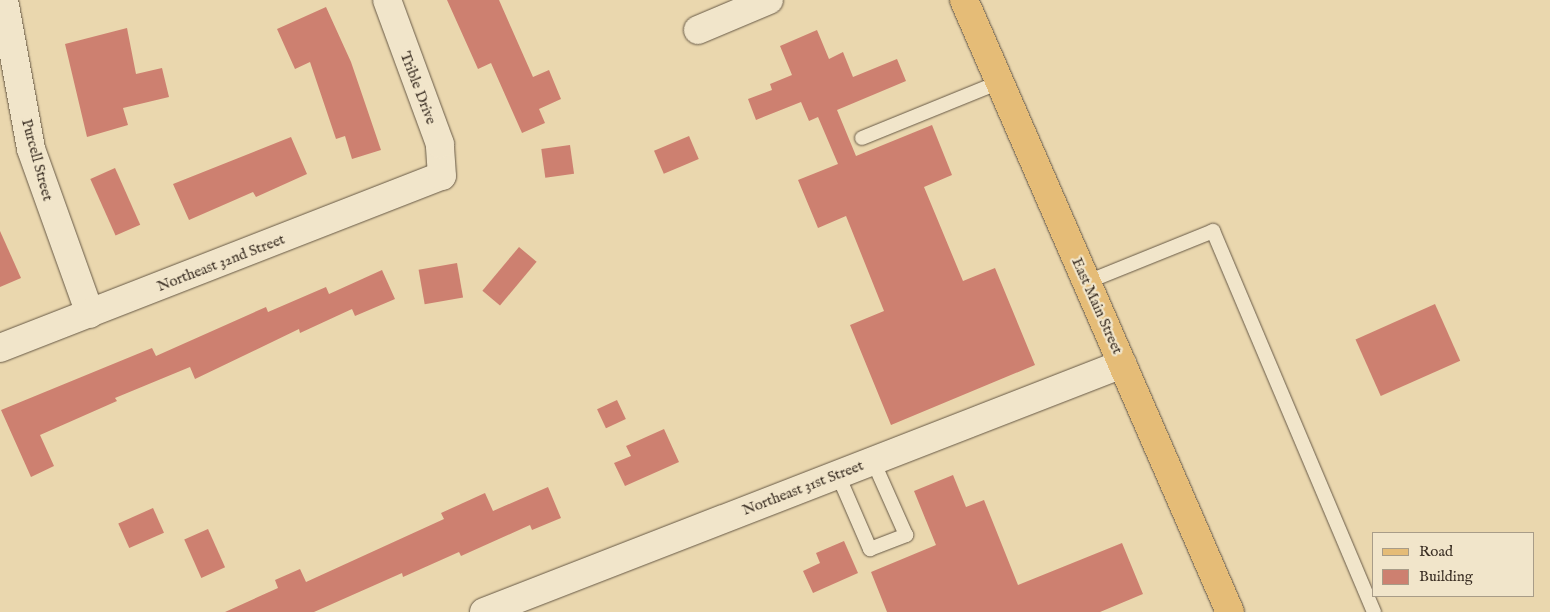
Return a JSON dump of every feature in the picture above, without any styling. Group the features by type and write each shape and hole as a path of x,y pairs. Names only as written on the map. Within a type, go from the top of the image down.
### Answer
{"main road":[{"name":"East Main Street","path":"964,0 1230,612"}],"street":[{"name":"Purcell Street","path":"4,0 31,148 90,314"},
{"name":"Trible Drive","path":"387,0 440,144 442,176"},
{"path":"698,30 769,0"},
{"name":"Northeast 32nd Street","path":"0,348 442,176"},
{"name":"Northeast 31st Street","path":"484,612 1122,364"}],"lane":[{"path":"862,138 1000,82"},
{"path":"1086,282 1213,231 1374,612"},
{"path":"838,475 870,550 906,535 873,461"}],"building":[{"path":"447,0 499,0 533,77 549,70 561,99 539,109 545,123 522,133 491,63 478,69"},
{"path":"326,7 351,62 381,150 352,159 345,136 336,139 310,62 295,69 277,29"},
{"path":"127,28 136,74 162,68 169,97 123,108 128,125 87,137 65,44"},
{"path":"817,30 829,59 843,52 853,77 897,59 906,81 837,110 856,156 932,125 952,175 924,187 963,281 995,268 1035,365 891,425 850,325 884,311 846,216 818,228 798,180 838,164 818,117 809,121 801,102 756,120 748,99 772,90 770,84 792,75 780,46"},
{"path":"689,136 699,159 664,174 654,151"},
{"path":"291,137 307,174 256,197 253,192 189,220 173,184"},
{"path":"570,145 574,174 545,178 541,149"},
{"path":"115,168 140,225 116,236 90,179"},
{"path":"0,231 21,278 0,287"},
{"path":"519,247 537,262 500,305 482,291"},
{"path":"457,263 463,297 425,304 419,270"},
{"path":"382,270 395,299 355,316 352,309 300,333 299,329 195,379 190,367 115,398 117,401 40,435 54,466 31,477 1,410 152,348 156,356 266,307 268,312 326,287 329,294"},
{"path":"1435,304 1460,361 1381,396 1356,339"},
{"path":"617,400 626,419 606,428 597,409"},
{"path":"664,429 679,462 625,486 614,463 631,456 626,446"},
{"path":"953,475 966,507 984,500 1018,585 1122,543 1143,594 1100,612 887,612 871,572 936,545 914,491"},
{"path":"548,487 561,518 532,530 530,525 461,556 459,552 403,577 402,573 314,612 225,612 278,588 275,580 300,569 306,582 444,519 441,513 485,493 493,511"},
{"path":"153,508 164,533 129,548 118,523"},
{"path":"208,529 225,567 201,578 184,540"},
{"path":"844,541 858,573 813,593 803,571 820,563 816,553"}]}
